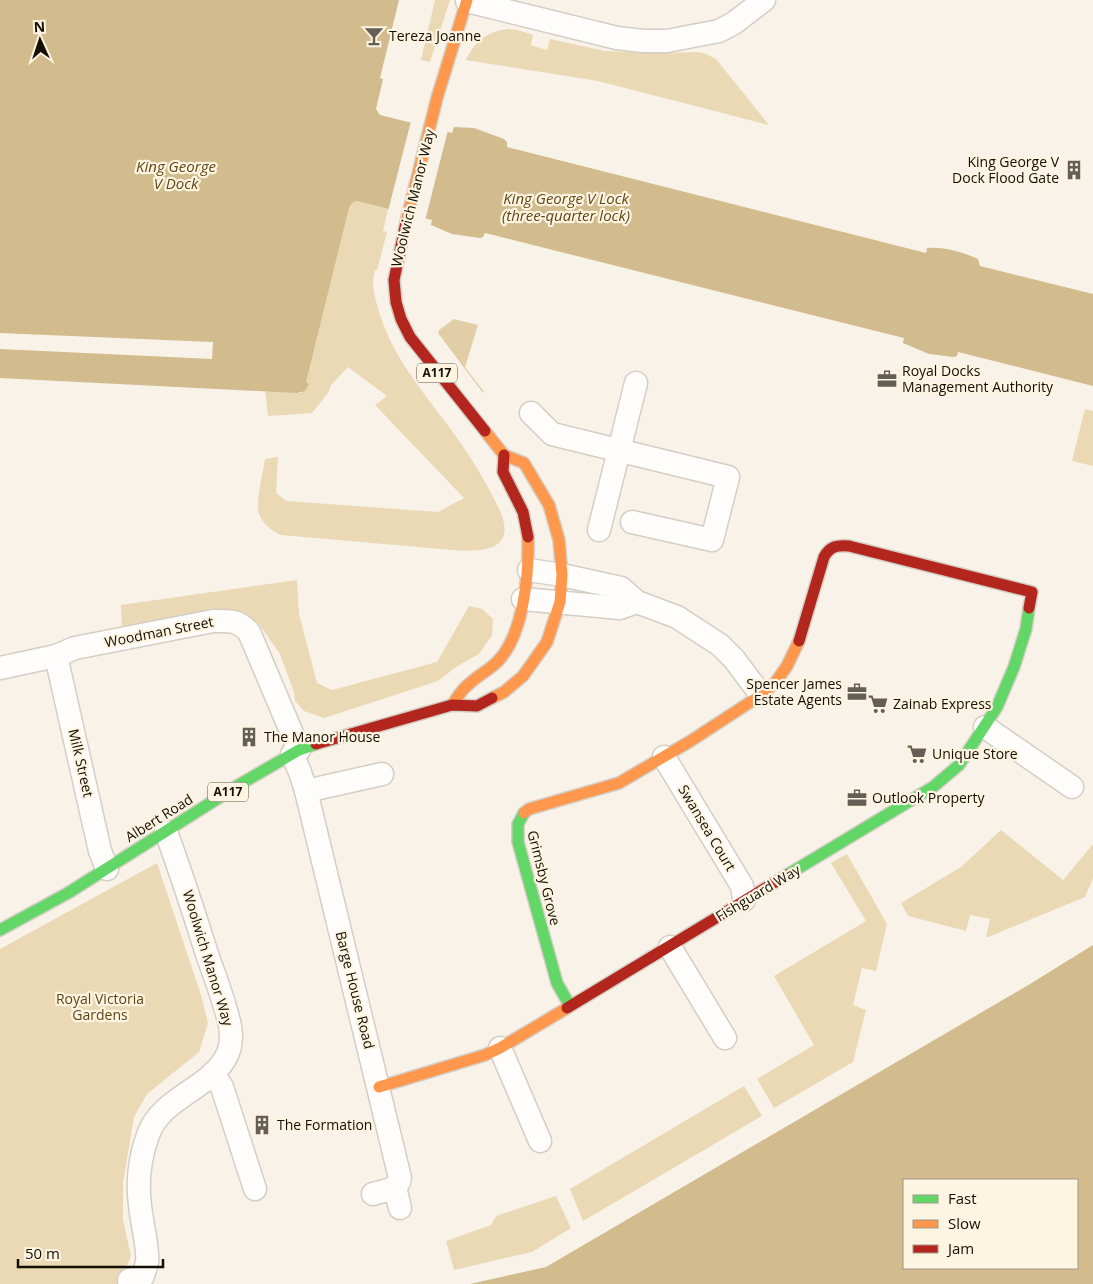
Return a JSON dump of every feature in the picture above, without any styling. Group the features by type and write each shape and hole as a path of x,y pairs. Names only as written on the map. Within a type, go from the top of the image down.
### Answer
{"main road":[{"name":"Woolwich Manor Way","path":"452,705 477,706 504,692 523,676 547,642 560,602 562,575 558,534 543,492 524,463 504,455 419,351 405,328 396,302 394,280 400,247 437,98 467,0"},
{"path":"452,705 467,685 489,670 504,654 514,632 523,599 529,570 525,518 518,499 503,473 504,455"},
{"name":"Fishguard Way","path":"379,1087 485,1055 500,1048 933,787 959,765 997,707 1014,667 1036,588 849,546 829,546 822,562 802,636 788,666 775,683 761,695"},
{"name":"Grimsby Grove","path":"570,1006 557,983 518,842 517,822 529,809 619,783 664,757 761,695"},
{"name":"Albert Road","path":"0,930 68,893 242,783 296,752 328,739 452,705"}],"street":[{"path":"467,0 617,38 643,41 667,41 719,31 734,23 764,0"},
{"path":"599,530 636,382"},
{"path":"531,413 552,434 728,477 712,540 632,522"},
{"path":"529,570 621,588 636,602 677,617 720,645 734,659 761,695"},
{"path":"523,599 620,608 636,602"},
{"name":"Woodman Street","path":"0,668 56,656 75,648 213,621 231,621 240,624 249,632 296,752"},
{"name":"Milk Street","path":"56,656 100,851 107,869"},
{"path":"985,727 1072,786"},
{"name":"Barge House Road","path":"296,752 400,1178 398,1198 372,1194"},
{"name":"Swansea Court","path":"664,757 742,886 744,900"},
{"path":"306,791 382,774"},
{"name":"Woolwich Manor Way","path":"129,1280 143,1276 147,1260 139,1203 141,1161 148,1134 156,1119 171,1103 198,1086 213,1073 230,1049 230,1027 166,832"},
{"path":"670,947 725,1038"},
{"path":"500,1048 540,1141"},
{"path":"213,1073 222,1087 255,1189"}],"green space":[{"path":"435,0 450,0 430,62 421,60"},
{"path":"506,29 518,30 533,35 531,45 547,50 550,39 605,51 698,52 706,54 716,59 769,125 598,81 466,60 473,48 482,39 492,33"},
{"path":"357,201 388,209 383,231 387,232 373,280 378,308 399,357 469,456 499,508 505,529 504,534 499,543 490,548 464,551 281,535 266,525 259,514 258,499 265,459 278,457 276,493 286,501 438,512 464,498 375,405 387,396 348,367 331,385 328,393 312,413 268,416 265,390 301,393 349,208 352,203"},
{"path":"1085,409 1093,411 1093,466 1072,461"},
{"path":"297,580 299,614 317,683 332,690 437,662 469,606 482,609 493,619 492,635 479,654 456,667 438,681 324,718 304,711 295,701 294,692 280,654 259,624 246,614 230,611 122,630 121,605"},
{"path":"1001,830 1063,880 1093,844 1093,878 1085,897 988,937 986,937 990,919 970,915 966,931 908,916 901,903 961,867"},
{"path":"847,854 887,924 876,971 862,968 853,1005 866,1010 853,1062 774,1108 757,1079 814,1045 774,976 866,921 831,863"},
{"name":"Royal Victoria Gardens","path":"157,863 201,995 208,1023 199,1052 147,1094 134,1117 123,1183 123,1220 131,1256 128,1264 117,1277 119,1284 0,1284 0,949"},
{"path":"744,1086 762,1116 583,1221 570,1189"},
{"path":"556,1196 571,1228 532,1252 454,1270 446,1241 491,1225 496,1216"}],"shaded area":[{"path":"454,319 478,325 465,367 483,393 438,333 439,330"}],"water":[{"name":"King George V Dock","path":"0,0 399,0 380,78 383,79 376,109 380,115 452,133 454,127 474,128 504,139 507,142 507,147 926,253 927,248 953,250 978,259 980,266 1093,294 1093,386 958,352 957,356 954,357 929,354 903,343 904,338 485,233 480,238 452,234 431,225 432,220 357,201 352,203 349,208 306,382 309,384 305,391 297,393 0,378"},
{"path":"1093,945 1093,1284 470,1284 546,1267 1030,984"}],"pier":[{"path":"411,121 448,130 425,221 388,211"},
{"path":"0,333 213,342 212,359 0,349"}],"traffic: fast":[{"path":"787,875 933,787 959,765 997,707 1014,667 1026,629 1029,608"},
{"path":"0,930 68,893 242,783 299,750 316,744"},
{"path":"524,813 518,824 518,842 557,983 570,1006"}],"traffic: slow":[{"path":"406,222 437,98 467,0"},
{"path":"485,431 504,455 524,463 549,505 559,540 562,575 560,602 547,642 523,676 504,692 492,698"},
{"path":"452,705 466,686 499,660 514,634 526,585 528,537"},
{"path":"524,813 529,809 619,783 689,742 761,695 775,683 787,666 799,641"},
{"path":"379,1087 485,1055 567,1008"}],"traffic: jam":[{"path":"406,222 394,280 396,302 401,319 410,337 485,431"},
{"path":"504,455 503,472 523,512 528,537"},
{"path":"799,641 824,557 831,548 837,546 849,546 1032,592 1029,608"},
{"path":"316,744 452,705 477,706 492,698"},
{"path":"567,1008 787,875"}],"place":[{"name":"Tereza Joanne","path":"374,36"},
{"name":"King George V Dock Flood Gate","path":"1074,170"},
{"name":"Royal Docks Management Authority","path":"887,379"},
{"name":"Spencer James Estate Agents","path":"857,692"},
{"name":"Zainab Express","path":"878,704"},
{"name":"The Manor House","path":"249,737"},
{"name":"Unique Store","path":"917,754"},
{"name":"Outlook Property","path":"857,798"},
{"name":"The Formation","path":"262,1125"}],"water label":[{"name":"King George V Lock (three-quarter lock)","path":"566,208"}]}
